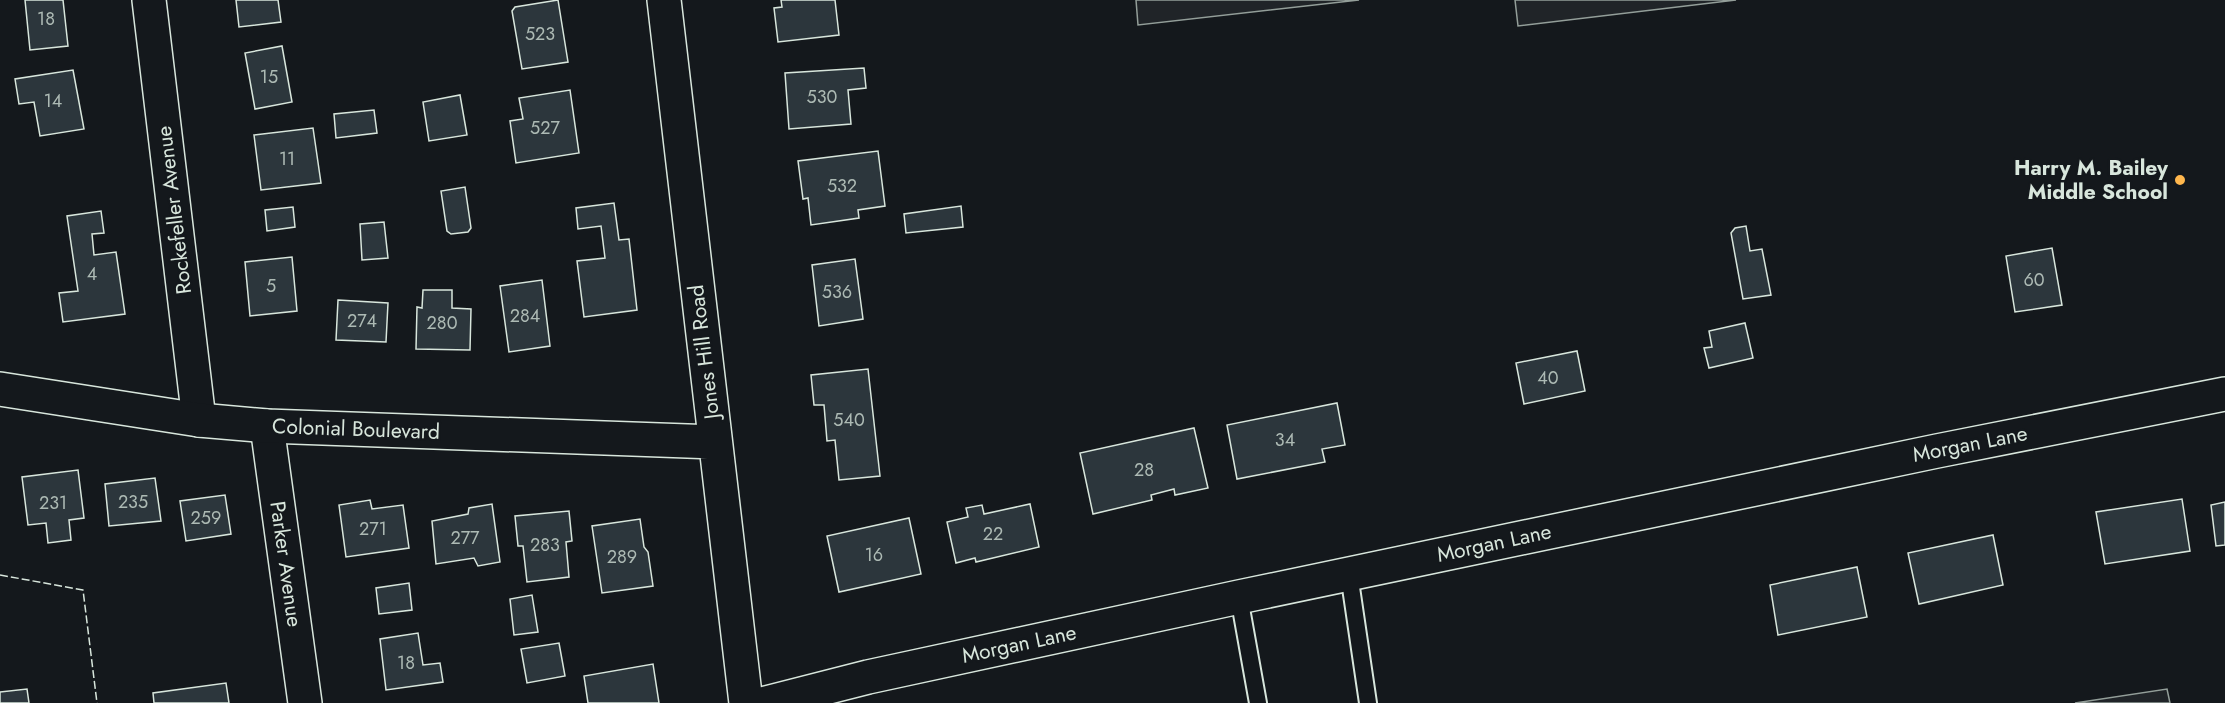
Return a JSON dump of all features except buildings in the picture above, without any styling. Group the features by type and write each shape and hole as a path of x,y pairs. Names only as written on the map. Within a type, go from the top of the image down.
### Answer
{"street":[{"name":"Rockefeller Avenue","path":"149,0 199,420"},
{"name":"Jones Hill Road","path":"664,0 746,703"},
{"name":"Colonial Boulevard","path":"0,389 199,420 267,426 715,442"},
{"name":"Morgan Lane","path":"766,703 868,677 1239,597 1937,451 2225,394"},
{"name":"Parker Avenue","path":"267,426 306,703"}],"lane":[{"path":"1349,574 1368,703"},
{"path":"1239,597 1258,703"}],"shaded area":[{"path":"1136,0 1359,0 1138,25"},
{"path":"1515,0 1736,0 1518,26"},
{"path":"2167,689 2170,703 2075,703"}],"fence":[{"path":"0,575 83,590 97,703"}],"place":[{"name":"Harry M. Bailey Middle School","path":"2180,180"}]}
